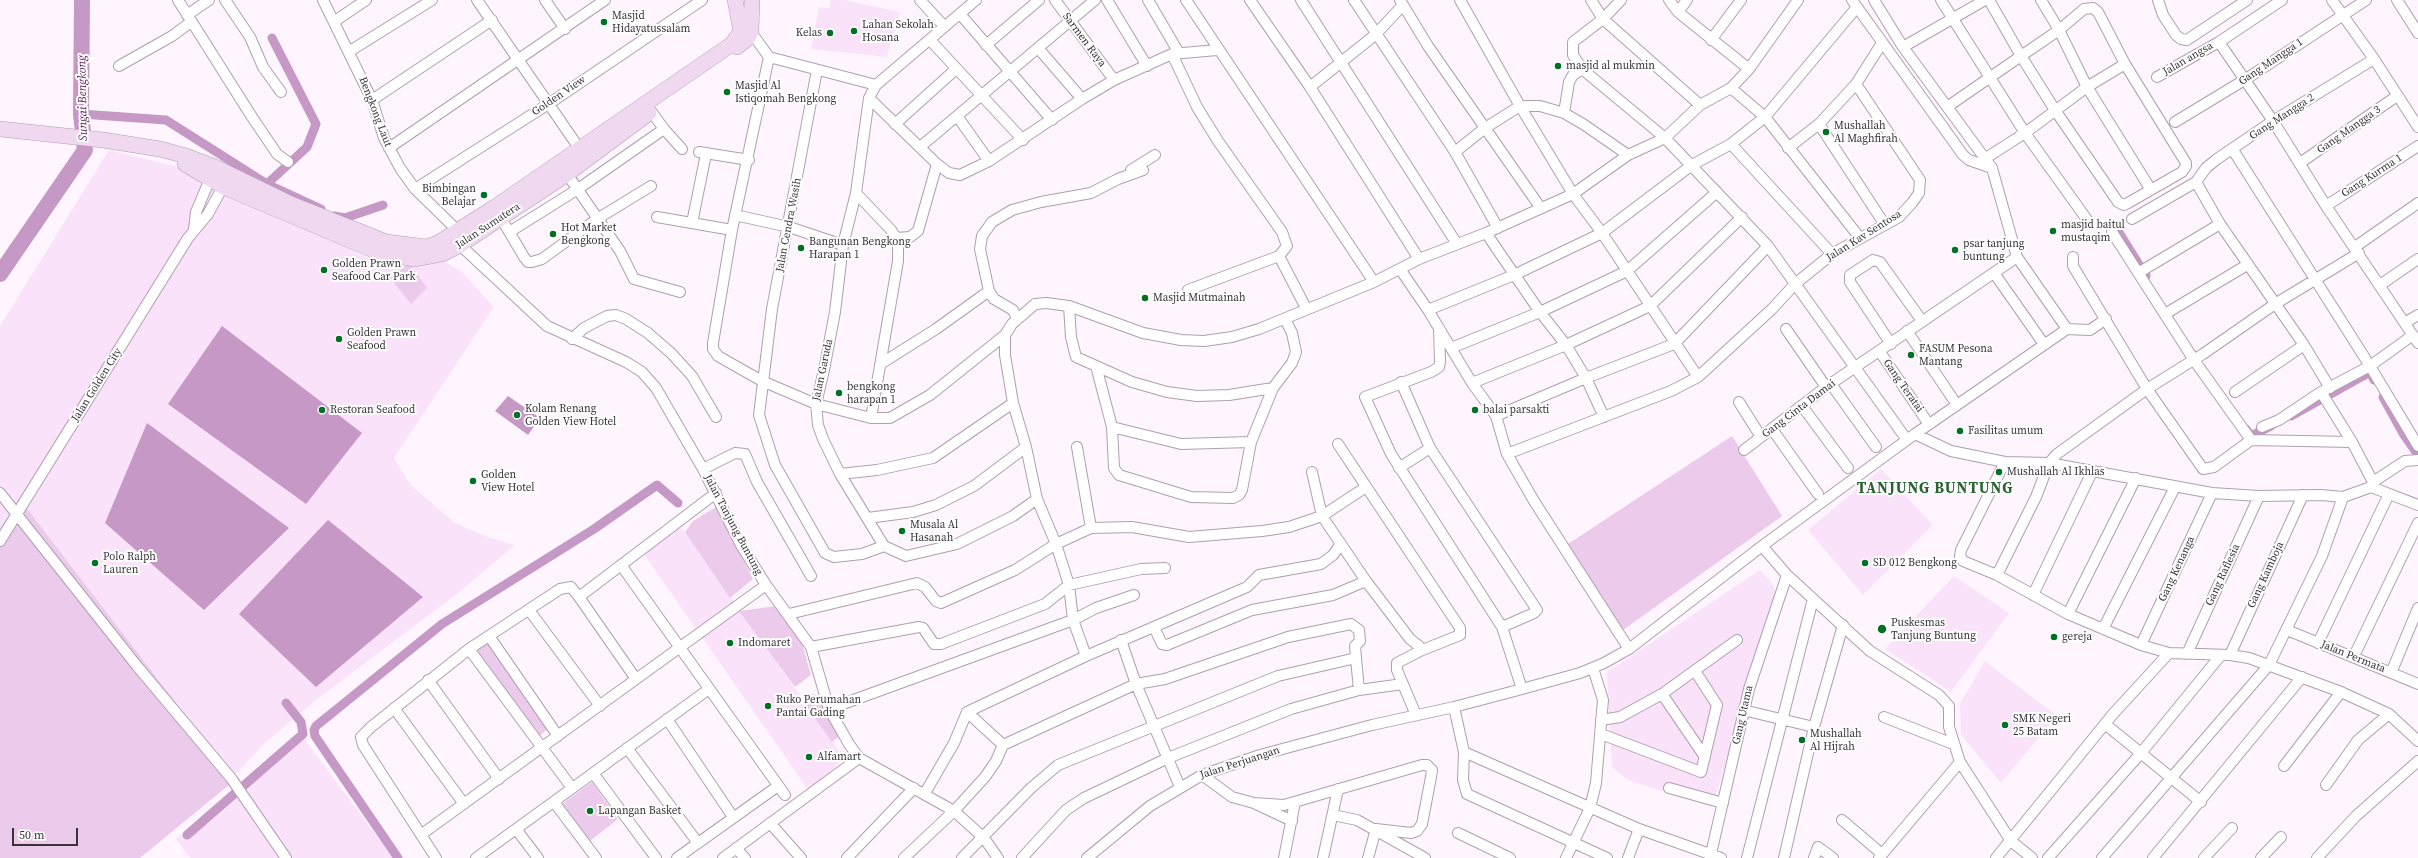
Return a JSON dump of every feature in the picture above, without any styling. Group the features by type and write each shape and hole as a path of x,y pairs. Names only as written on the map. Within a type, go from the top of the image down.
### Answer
{"main road":[{"name":"Jalan Sumatera","path":"459,238 501,218 567,174 648,108 732,44 739,37 740,22 735,0"},
{"path":"751,32 752,0"},
{"name":"Jalan Sumatera","path":"0,129 103,140 160,149 380,252 416,258 442,254 459,238 580,148 648,108 748,39 751,32"}],"street":[{"path":"178,0 277,154 288,162"},
{"path":"119,66 172,36 209,0"},
{"path":"225,0 250,37 263,67 281,92"},
{"name":"Bengkong Laut","path":"323,0 350,51 372,100 389,148 415,189 459,238 520,301"},
{"path":"335,21 366,0"},
{"path":"350,51 431,0"},
{"path":"477,0 580,148"},
{"path":"545,0 565,29"},
{"path":"389,148 565,29 604,0"},
{"name":"Golden View","path":"415,189 550,103 702,0"},
{"path":"920,0 944,26"},
{"path":"751,32 769,57 876,85 976,0"},
{"path":"986,45 1039,0"},
{"name":"Sarmen Raya","path":"1054,0 1114,80"},
{"path":"920,147 1008,72 1071,22 1095,0"},
{"path":"1107,0 1147,66"},
{"path":"1148,0 1176,54 1197,106 1218,141 1282,232 1287,246 1279,256 1188,290"},
{"path":"1186,0 1217,50 1374,282"},
{"path":"1250,0 1310,87 1419,259"},
{"path":"1301,0 1457,244"},
{"path":"1354,0 1375,35 1455,152 1498,228"},
{"path":"1460,0 1520,106 1574,194 1602,233 1674,344 1698,377"},
{"path":"1591,0 1603,19 1700,105"},
{"path":"1621,0 1603,19 1573,42 1573,55 1582,69 1665,138 1768,246 1854,368 1911,437 1950,451 2005,462 2049,463 2212,493 2259,496 2303,495 2343,497 2372,484 2405,461 2418,460"},
{"path":"1669,0 1678,12 1749,69"},
{"path":"1678,12 1688,0"},
{"path":"1711,40 1741,0"},
{"path":"769,57 749,160 732,230 713,349 724,361 762,381 816,404 871,418 890,418 930,396 1005,335 1017,319 1040,302 1069,306 1143,334 1181,340 1204,341 1232,337 1285,319 1306,308 1374,282 1419,259 1498,228 1540,207 1574,194 1628,155 1665,138 1700,105 1730,88 1749,69 1798,0"},
{"path":"1874,0 1903,47 1992,168 2017,257 2067,328 2090,330 2106,319"},
{"path":"1941,0 2025,133 2088,222"},
{"path":"1903,47 1984,0"},
{"path":"1947,107 1989,78 2021,56 2059,30 2084,9 2093,8 2098,12 2125,64 2186,163 2182,172 2152,190 2128,203 2124,204 2118,202 2055,110 2021,56 1989,0"},
{"path":"2041,0 2059,30 2086,87 2152,190"},
{"path":"2158,0 2163,15 2176,35 2181,39 2187,40 2247,0"},
{"name":"Jalan angsa","path":"2157,77 2219,42 2282,0"},
{"path":"2332,0 2374,59 2418,127"},
{"name":"Gang Mangga 1","path":"2175,122 2246,79 2342,14 2366,0"},
{"path":"2397,0 2418,33"},
{"path":"1310,87 1342,64 1375,35 1402,2 1428,46 1540,207"},
{"path":"1428,310 1514,275 1602,233 1692,166 1730,144 1765,117 1854,4 1963,155 1969,160 1992,168"},
{"path":"960,14 1008,72 1052,120"},
{"path":"372,100 492,20"},
{"path":"930,40 1023,140"},
{"path":"2219,42 2246,79 2326,206 2406,322 2416,339 2279,420 2262,427"},
{"path":"1788,148 1820,124 1856,84 1882,43"},
{"path":"1038,48 1082,99"},
{"path":"869,98 894,124 937,164 948,173 960,175 989,161 1023,140 1082,99 1114,80 1176,54 1217,50"},
{"name":"Gang Mangga 2","path":"2196,182 2206,168 2273,121 2374,59"},
{"path":"1986,158 2025,133 2086,87 2125,64"},
{"path":"894,124 956,69"},
{"path":"1564,113 1569,82 1573,74 1582,69"},
{"name":"Jalan Cendra Wasih","path":"817,70 789,227 772,309 759,415 774,465 826,553 834,557 862,554 884,546"},
{"name":"Jalan Kav Sentosa","path":"1508,454 1671,390 1698,377 1772,310 1795,284 1832,254 1899,217 1919,193 1920,180 1856,84"},
{"name":"Jalan Garuda","path":"876,85 869,98 856,193 843,245 830,341 816,404 818,425 840,474 884,546"},
{"path":"1730,88 1765,117 1860,238"},
{"name":"Gang Mangga 3","path":"2300,163 2397,96"},
{"path":"1455,152 1485,128 1520,106 1540,106 1564,113 1583,124 1628,155"},
{"path":"648,108 682,149"},
{"path":"957,116 989,161"},
{"path":"1820,124 1885,224"},
{"path":"511,231 578,189 664,129"},
{"path":"1730,144 1832,254"},
{"name":"Gang Kurma 1","path":"2326,206 2418,146"},
{"path":"2233,150 2317,279 2418,446"},
{"path":"692,223 703,153 749,160"},
{"path":"1017,319 1013,310 994,299 989,291 980,249 982,236 992,222 1012,210 1041,202 1091,193 1155,155"},
{"path":"896,238 910,237 918,231 937,164"},
{"path":"1118,178 1143,170"},
{"path":"567,174 620,251 634,279 680,292"},
{"name":"Jalan Golden City","path":"0,541 194,229 208,214 220,176"},
{"name":"Jalan Golden City","path":"194,229 196,212 220,176"},
{"path":"2132,219 2196,182 2220,224 2247,265 2304,345 2325,392 2328,404 2352,442 2372,484 2389,494 2418,506"},
{"path":"501,218 511,231 524,257 528,262 532,262 542,259 597,219 651,186"},
{"path":"1451,348 1540,312 1627,271 1717,192"},
{"path":"856,193 896,238 898,261 882,362 871,418"},
{"path":"1997,575 2036,498 2049,463 2066,447 2147,388 2198,358 2275,304 2317,279 2418,203"},
{"path":"735,215 789,227 843,245"},
{"path":"657,217 732,230"},
{"path":"1472,383 1566,344 1650,306 1742,217"},
{"path":"2144,270 2220,224"},
{"path":"2112,232 2144,270 2251,440"},
{"path":"1486,233 1540,312 1566,344 1586,378 1604,417"},
{"path":"1496,416 1586,378 1674,344 1768,246"},
{"path":"1279,256 1306,308"},
{"name":"Gang Cinta Damai","path":"1744,450 1828,386 1880,352 1907,331 2017,257"},
{"path":"2072,257 2073,266 2147,388 2203,469 2214,467 2251,440 2352,442"},
{"path":"2380,285 2418,259"},
{"path":"1891,344 1850,282 1850,275 1873,260 1880,262 1922,321"},
{"path":"2170,311 2247,265"},
{"path":"1400,269 1428,310 1472,383 1496,416 1508,454 1554,535 1629,650"},
{"path":"1994,273 2041,340"},
{"path":"882,362 936,329 989,291"},
{"name":"Jalan Tanjung Buntung","path":"520,301 547,326 572,339 597,347 642,372 656,388 716,493 741,545 766,585 812,647 829,709 859,758 925,793 954,811 984,838 998,858"},
{"path":"1069,306 1071,337 1076,357 1096,366 1146,386 1167,392 1197,396 1229,395 1273,388"},
{"path":"572,339 584,328 607,316 616,315 635,324 672,354 692,376 716,417"},
{"path":"2406,322 2418,315"},
{"path":"1096,366 1112,427 1114,468 1119,475 1191,497 1233,498 1242,490 1251,442 1273,388 1286,372 1296,352 1292,333 1285,319"},
{"path":"1439,328 1439,367 1431,372 1401,382 1365,397 1390,454 1502,628 1522,689"},
{"name":"Jalan Perjuangan","path":"1087,858 1123,827 1180,787 1202,775 1260,755 1416,714 1454,707 1522,689 1593,668 1629,650 1762,546 1911,437 2067,328"},
{"path":"1786,329 1876,447"},
{"path":"1907,331 1953,399"},
{"path":"1005,335 1005,355 1013,403 1026,447 1038,499 1056,544 1069,585 1073,620 1086,656"},
{"path":"2235,392 2304,345"},
{"name":"Gang Teratai","path":"1880,352 1926,420"},
{"path":"1401,382 1430,448 1537,610 1534,613 1502,628"},
{"path":"1739,402 1761,436"},
{"path":"840,474 877,470 933,458 1013,403"},
{"path":"1802,406 1848,468"},
{"path":"1112,427 1181,444 1251,442"},
{"path":"1772,429 1818,494"},
{"path":"1338,444 1460,628 1460,635 1420,651 1397,663 1403,684 1416,714"},
{"path":"868,518 913,512 936,505 974,486 1026,447"},
{"path":"1077,447 1082,462 1091,528"},
{"path":"1399,468 1430,448"},
{"path":"703,469 735,454 744,454 757,482 810,576"},
{"path":"2005,462 1960,553 1963,561 1997,575 2068,614 2141,645 2169,653 2225,655 2249,658 2341,692 2389,714 2418,741"},
{"path":"1312,472 1322,516 1340,545 1366,581 1410,639 1419,646 1420,651"},
{"path":"2033,595 2092,472"},
{"path":"2068,614 2136,478"},
{"path":"789,614 917,583 925,587 936,601 942,603 1015,570 1056,544 1091,528 1132,527 1189,537 1262,531 1289,527 1322,516 1366,487"},
{"path":"2103,629 2175,487"},
{"path":"0,492 137,666 236,785 286,858"},
{"path":"579,597 716,493"},
{"name":"Gang Kenanga","path":"2141,645 2212,493"},
{"path":"2318,643 2389,494"},
{"name":"Gang Kamboja","path":"2048,858 2225,655 2303,495"},
{"name":"Gang Raflesia","path":"2187,654 2259,496"},
{"path":"2102,858 2269,665 2322,556 2343,497"},
{"path":"884,546 906,556 957,544 1013,516 1038,499"},
{"path":"2354,656 2418,523"},
{"path":"925,793 954,743 967,712 1086,656 1250,586 1259,575 1321,564 1334,555 1340,545"},
{"path":"1762,546 1787,575 1870,651 1939,695 1949,706 1949,727 1953,744 1960,762 2011,840 2032,858"},
{"path":"621,565 784,795"},
{"path":"812,647 919,627 922,628 934,644 941,644 1045,604 1069,585 1133,570 1165,568"},
{"name":"Gang Utama","path":"1710,857 1743,710 1787,575"},
{"path":"1154,627 1162,644 1167,646 1252,610 1333,595 1366,581"},
{"path":"422,834 766,585"},
{"path":"436,858 422,834 363,745 361,737 365,731 468,649 565,587 571,588 579,597 636,679"},
{"path":"829,709 1073,620 1096,608 1134,595"},
{"path":"1747,858 1780,719 1813,599"},
{"path":"2391,673 2418,608"},
{"path":"529,610 600,706"},
{"path":"904,858 954,811 985,777 996,761 1003,746 1136,684 1165,679 1288,637 1351,624 1359,630 1360,642 1355,646 1359,690"},
{"path":"1784,858 1814,727 1843,625"},
{"name":"Jalan Permata","path":"2287,630 2354,656 2418,684"},
{"path":"489,636 558,736"},
{"path":"1122,640 1136,684 1156,726 1180,787"},
{"path":"1601,720 1620,717 1662,694 1736,640"},
{"path":"468,649 572,788"},
{"path":"1996,858 2105,724 2169,653"},
{"path":"962,858 984,838 1049,771 1278,676 1356,658"},
{"path":"1566,858 1590,808 1596,782 1603,700 1593,668"},
{"path":"1601,734 1701,772 1717,705 1695,671"},
{"path":"2153,858 2302,677"},
{"path":"428,680 499,779"},
{"path":"1022,858 1066,810 1084,798 1168,758 1291,709 1359,690 1403,684"},
{"path":"482,856 516,829 709,689"},
{"path":"2284,766 2341,692"},
{"path":"1662,694 1705,757"},
{"path":"1454,707 1464,752 1464,787 1470,797 1607,858"},
{"path":"394,708 464,804"},
{"path":"1743,710 1814,727"},
{"path":"967,712 1003,746"},
{"path":"2326,785 2358,740 2389,714"},
{"path":"1884,717 1953,744"},
{"path":"667,719 732,817"},
{"path":"2105,724 2200,802"},
{"path":"627,748 698,843"},
{"path":"1464,752 1640,830 1710,857 1721,858"},
{"path":"723,858 859,758"},
{"path":"2317,858 2356,816 2418,761"},
{"path":"1842,820 1881,856 1960,762"},
{"path":"1254,804 1284,806 1338,789 1422,765 1427,765 1432,770 1431,777 1422,824 1417,831 1402,833 1376,829"},
{"path":"593,773 656,858"},
{"path":"1202,775 1232,797 1254,804 1292,821"},
{"path":"677,858 732,817 778,786"},
{"path":"847,858 914,788"},
{"path":"1669,788 1723,803"},
{"path":"1323,858 1338,789"},
{"path":"554,802 596,858"},
{"path":"1284,858 1295,802"},
{"path":"1333,815 1357,820 1376,829 1425,858"},
{"path":"770,823 801,858"},
{"path":"2204,858 2232,828"},
{"path":"516,829 538,858"},
{"path":"1368,858 1376,829"},
{"path":"1628,858 1640,830"},
{"path":"1458,833 1510,858"},
{"path":"2261,858 2281,838"},
{"path":"1814,858 1818,847 1833,858"},
{"path":"736,848 745,858"}],"shaded area":[{"name":"Lahan Sekolah Hosana","path":"831,0 844,0 900,12 887,57 811,49 819,7 829,8"},
{"path":"109,150 179,167 368,258 408,269 443,261 461,271 494,307 394,458 411,485 455,523 487,537 515,545 458,593 316,700 264,744 233,777 0,858 0,326"},
{"path":"409,263 427,288 411,304 390,278"},
{"path":"222,326 362,433 306,504 168,404"},
{"name":"Kolam Renang Golden View Hotel","path":"508,396 540,418 528,435 495,411"},
{"path":"147,423 289,528 204,610 105,523"},
{"path":"1732,436 1782,516 1619,633 1568,544"},
{"name":"SD 012 Bengkong","path":"1881,469 1933,525 1863,595 1808,530"},
{"path":"25,506 235,780 140,858 0,858 0,547"},
{"path":"716,507 753,579 730,598 685,532 693,521"},
{"path":"328,520 423,597 316,687 239,614"},
{"path":"672,521 685,532 844,758 809,791 639,547"},
{"path":"1760,570 1773,584 1776,601 1712,807 1628,780 1612,767 1607,672"},
{"path":"1954,576 2009,613 1951,692 1885,649"},
{"path":"776,606 800,636 811,675 795,687 739,611"},
{"path":"483,637 549,728 538,737 472,646"},
{"name":"SMK Negeri 25 Batam","path":"1985,661 2057,716 2001,783 1961,735 1960,704"},
{"path":"809,694 818,695 841,735 832,742 804,703"},
{"path":"303,737 393,858 190,858 176,839"},
{"name":"Lapangan Basket","path":"592,782 618,819 590,841 562,804"}],"waterway":[{"name":"Sungai Bengkong","path":"0,274 85,150 81,114 82,0"},
{"path":"81,114 166,120 267,184 307,147 316,124 272,38"},
{"path":"267,184 321,209"},
{"path":"334,216 345,218 383,205"},
{"path":"2118,231 2146,276"},
{"path":"2291,416 2370,372 2374,380"},
{"path":"2383,397 2404,435 2418,455"},
{"path":"2246,429 2251,436 2271,426"},
{"path":"398,858 315,736 314,730 316,726 442,624 594,529 657,485 678,503"},
{"path":"187,835 303,734 301,722 286,703"}],"place":[{"name":"Masjid Hidayatussalam","path":"604,22"},
{"name":"Lahan Sekolah Hosana","path":"854,31"},
{"name":"Kelas","path":"830,33"},
{"name":"masjid al mukmin","path":"1558,66"},
{"name":"Masjid Al Istiqomah Bengkong","path":"727,92"},
{"name":"Mushallah Al Maghfirah","path":"1826,132"},
{"name":"Bimbingan Belajar","path":"484,195"},
{"name":"masjid baitul mustaqim","path":"2053,231"},
{"name":"Hot Market Bengkong","path":"553,234"},
{"name":"Bangunan Bengkong Harapan 1","path":"801,248"},
{"name":"psar tanjung buntung","path":"1955,250"},
{"name":"Golden Prawn Seafood Car Park","path":"324,270"},
{"name":"Masjid Mutmainah","path":"1145,298"},
{"name":"Golden Prawn Seafood","path":"339,339"},
{"name":"FASUM Pesona Mantang","path":"1911,355"},
{"name":"bengkong harapan 1","path":"839,393"},
{"name":"Restoran Seafood","path":"322,410"},
{"name":"balai parsakti","path":"1475,410"},
{"name":"Kolam Renang Golden View Hotel","path":"517,415"},
{"name":"Fasilitas umum","path":"1960,431"},
{"name":"Mushallah Al Ikhlas","path":"1999,472"},
{"name":"Golden View Hotel","path":"473,481"},
{"name":"Musala Al Hasanah","path":"902,531"},
{"name":"Polo Ralph Lauren","path":"95,563"},
{"name":"SD 012 Bengkong","path":"1865,563"},
{"name":"Puskesmas Tanjung Buntung","path":"1882,629"},
{"name":"gereja","path":"2054,637"},
{"name":"Indomaret","path":"730,643"},
{"name":"Ruko Perumahan Pantai Gading","path":"768,706"},
{"name":"SMK Negeri 25 Batam","path":"2005,725"},
{"name":"Mushallah Al Hijrah","path":"1802,740"},
{"name":"Alfamart","path":"809,757"},
{"name":"Lapangan Basket","path":"590,811"}],"district":[{"name":"TANJUNG BUNTUNG","path":"1935,489"}]}
